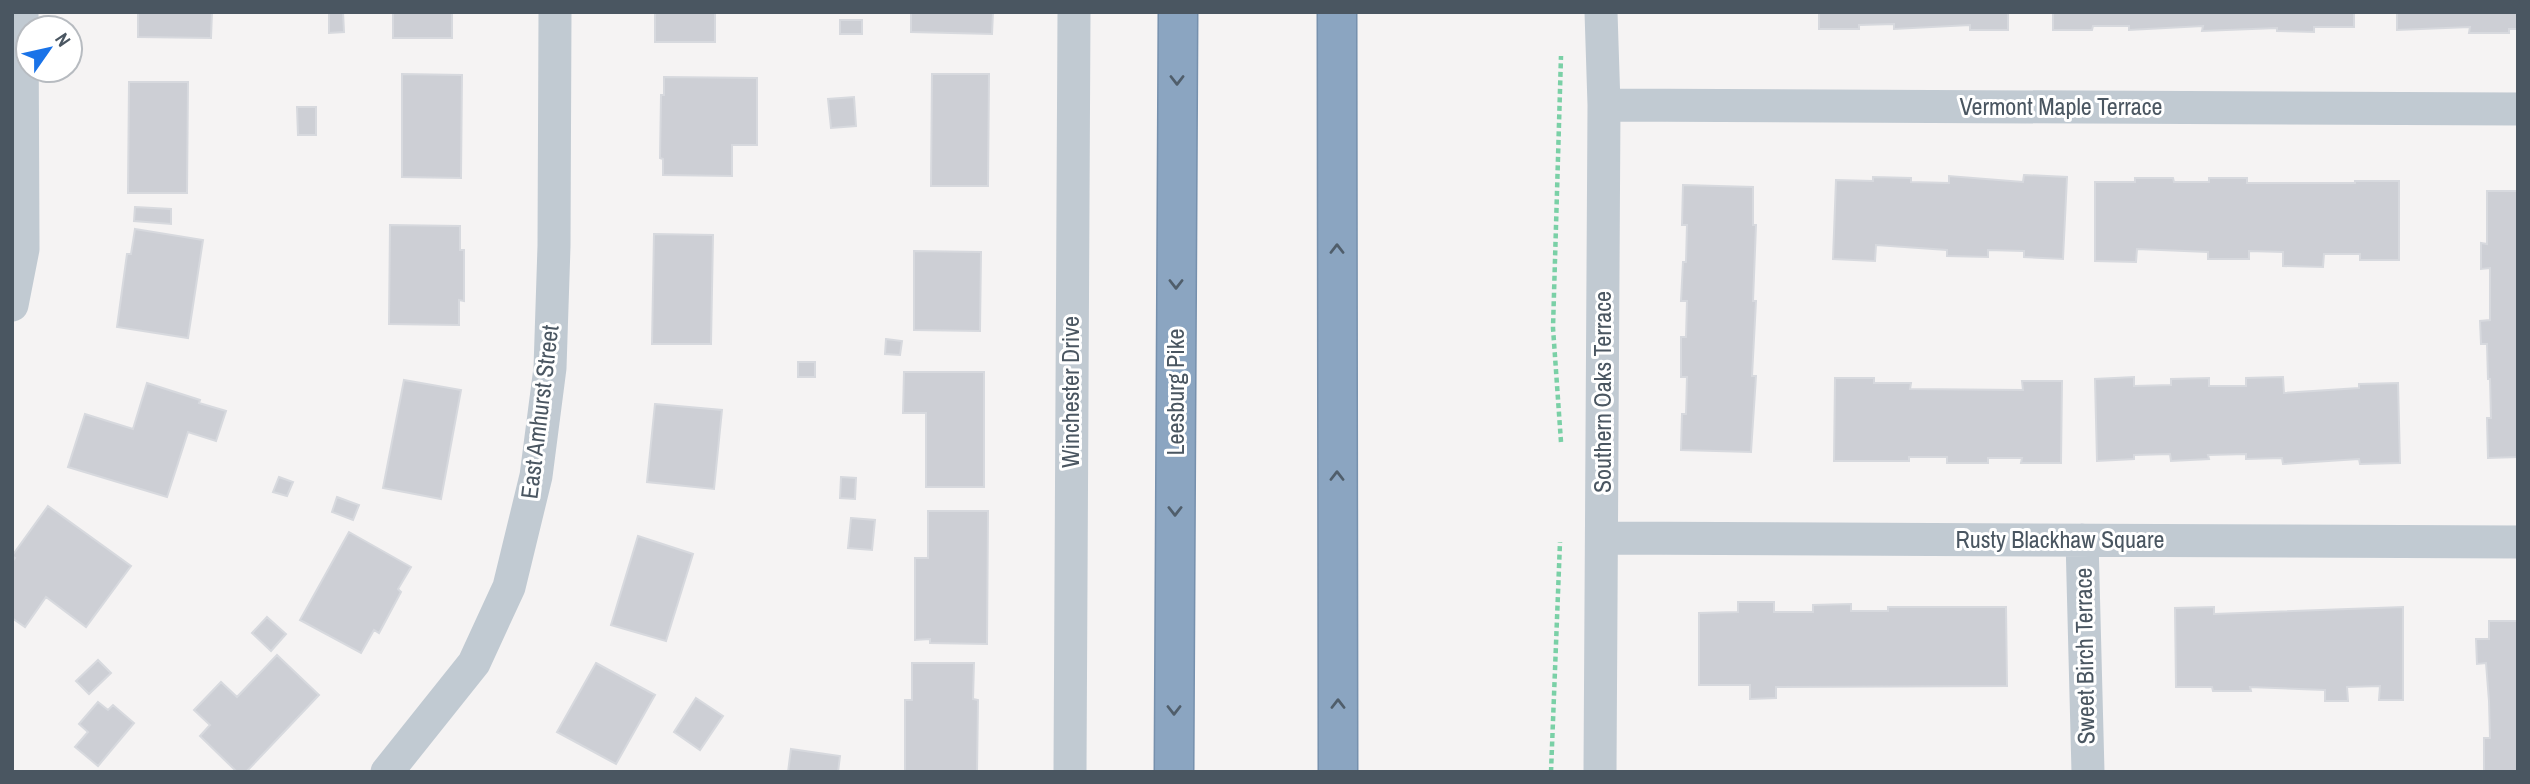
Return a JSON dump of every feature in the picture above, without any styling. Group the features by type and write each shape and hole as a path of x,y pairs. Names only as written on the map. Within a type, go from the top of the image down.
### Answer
{"highway":[{"name":"Leesburg Pike","path":"1174,772 1178,12"},
{"path":"1337,12 1338,772"}],"street":[{"path":"12,304 23,249 22,12"},
{"name":"East Amhurst Street","path":"387,772 474,663 509,587 536,476 550,368 554,246 555,12"},
{"name":"Winchester Drive","path":"1070,772 1074,12"},
{"name":"Southern Oaks Terrace","path":"1600,772 1604,105 1601,12"},
{"name":"Vermont Maple Terrace","path":"1604,105 2518,109"},
{"name":"Rusty Blackhaw Square","path":"1602,538 2518,542"},
{"name":"Sweet Birch Terrace","path":"2082,540 2088,772"}],"path":[{"path":"1561,55 1553,328 1562,451"},
{"path":"1551,772 1561,533"}],"building":[{"path":"138,12 212,12 211,38 138,37"},
{"path":"343,12 344,32 329,33 329,13"},
{"path":"393,12 452,12 452,38 393,38"},
{"path":"655,12 715,12 715,42 655,42"},
{"path":"911,12 993,12 992,34 911,32"},
{"path":"1819,12 2008,12 2008,30 1970,30 1970,25 1894,29 1894,24 1859,25 1859,29 1819,29"},
{"path":"2053,12 2354,12 2354,27 2314,27 2314,32 2277,31 2277,28 2202,31 2203,26 2129,30 2129,26 2093,26 2092,30 2053,30"},
{"path":"2397,12 2518,12 2518,29 2509,29 2509,33 2469,33 2470,27 2397,30"},
{"path":"840,20 862,20 862,34 840,34"},
{"path":"402,74 462,75 461,178 402,177"},
{"path":"932,74 989,74 988,186 931,186"},
{"path":"664,77 757,78 757,145 732,145 732,176 663,175 663,159 660,158 661,95 664,95"},
{"path":"129,82 188,82 187,193 128,193"},
{"path":"854,97 856,126 831,128 828,99"},
{"path":"297,107 316,107 316,135 298,135"},
{"path":"2024,175 2067,177 2063,259 2024,257 2024,251 1988,250 1988,257 1947,256 1947,250 1876,245 1875,261 1833,259 1836,180 1911,178 1911,182 1949,183 1949,176 2023,182"},
{"path":"2135,178 2209,182 2209,178 2247,178 2247,183 2399,181 2399,260 2360,260 2360,254 2324,254 2323,267 2283,266 2283,252 2249,251 2249,259 2208,259 2208,252 2137,249 2136,262 2095,261 2095,182 2135,182"},
{"path":"1683,185 1753,187 1753,225 1756,225 1753,301 1756,301 1752,376 1756,376 1751,452 1681,450 1687,377 1681,377 1681,337 1686,337 1687,301 1681,301 1687,225 1682,225"},
{"path":"2487,191 2518,191 2518,457 2488,458 2490,379 2487,344 2481,344 2480,321 2490,320 2490,268 2481,269 2481,243 2487,244"},
{"path":"135,207 171,209 171,224 134,221"},
{"path":"390,225 460,226 460,250 464,250 464,301 459,300 459,325 389,324"},
{"path":"135,229 203,240 188,338 117,327 127,254 131,254"},
{"path":"654,234 713,235 711,344 652,344"},
{"path":"914,251 981,252 980,331 914,330"},
{"path":"886,339 902,341 900,355 885,354"},
{"path":"798,362 815,362 815,377 798,377"},
{"path":"904,372 984,372 984,487 926,487 926,413 903,413"},
{"path":"2134,377 2134,386 2171,385 2171,379 2209,378 2209,386 2246,386 2246,378 2283,377 2284,393 2359,388 2359,384 2398,383 2400,463 2360,464 2359,459 2283,464 2282,458 2246,459 2246,454 2208,455 2209,459 2171,461 2170,454 2134,455 2134,459 2097,461 2095,379"},
{"path":"1835,378 1874,378 1874,383 1911,383 1910,389 2023,390 2022,381 2062,381 2061,463 2021,463 2022,458 1988,458 1988,463 1947,463 1947,457 1909,457 1909,461 1834,461"},
{"path":"404,380 461,390 441,499 383,488"},
{"path":"147,383 226,411 216,441 188,432 167,497 68,467 85,414 133,429"},
{"path":"655,404 722,410 714,489 647,482"},
{"path":"279,477 293,482 287,496 273,492"},
{"path":"841,477 856,478 855,499 840,498"},
{"path":"337,497 359,505 353,520 332,512"},
{"path":"48,506 131,566 86,627 46,597 25,627 12,618 12,562 15,558 12,556"},
{"path":"928,511 988,511 987,644 930,643 930,639 915,640 915,558 928,558"},
{"path":"851,518 875,520 872,550 848,548"},
{"path":"349,532 411,567 379,633 374,630 361,653 300,620"},
{"path":"638,536 693,554 666,641 611,625"},
{"path":"1738,602 1774,602 1774,612 1813,612 1813,605 1851,604 1851,611 1888,611 1888,607 2006,607 2007,686 1776,687 1776,698 1750,699 1750,685 1699,685 1699,613 1738,612"},
{"path":"2214,607 2214,614 2403,607 2403,700 2379,700 2380,686 2347,687 2348,701 2325,701 2325,690 2250,687 2251,691 2213,691 2212,687 2176,687 2175,608"},
{"path":"267,617 286,634 271,651 252,633"},
{"path":"2489,621 2518,621 2518,772 2484,772 2484,738 2490,738 2489,701 2486,663 2477,664 2476,639 2489,639"},
{"path":"277,655 319,695 246,772 237,772 200,736 210,725 194,710 221,682 237,697"},
{"path":"98,660 111,673 89,694 76,681"},
{"path":"596,663 655,695 616,764 557,732"},
{"path":"912,663 974,663 973,699 978,700 977,772 905,772 905,700 912,700"},
{"path":"696,698 723,716 700,750 674,732"},
{"path":"98,702 108,710 113,705 134,723 98,766 75,747 88,732 79,724"},
{"path":"791,749 840,756 838,772 788,772"}]}
